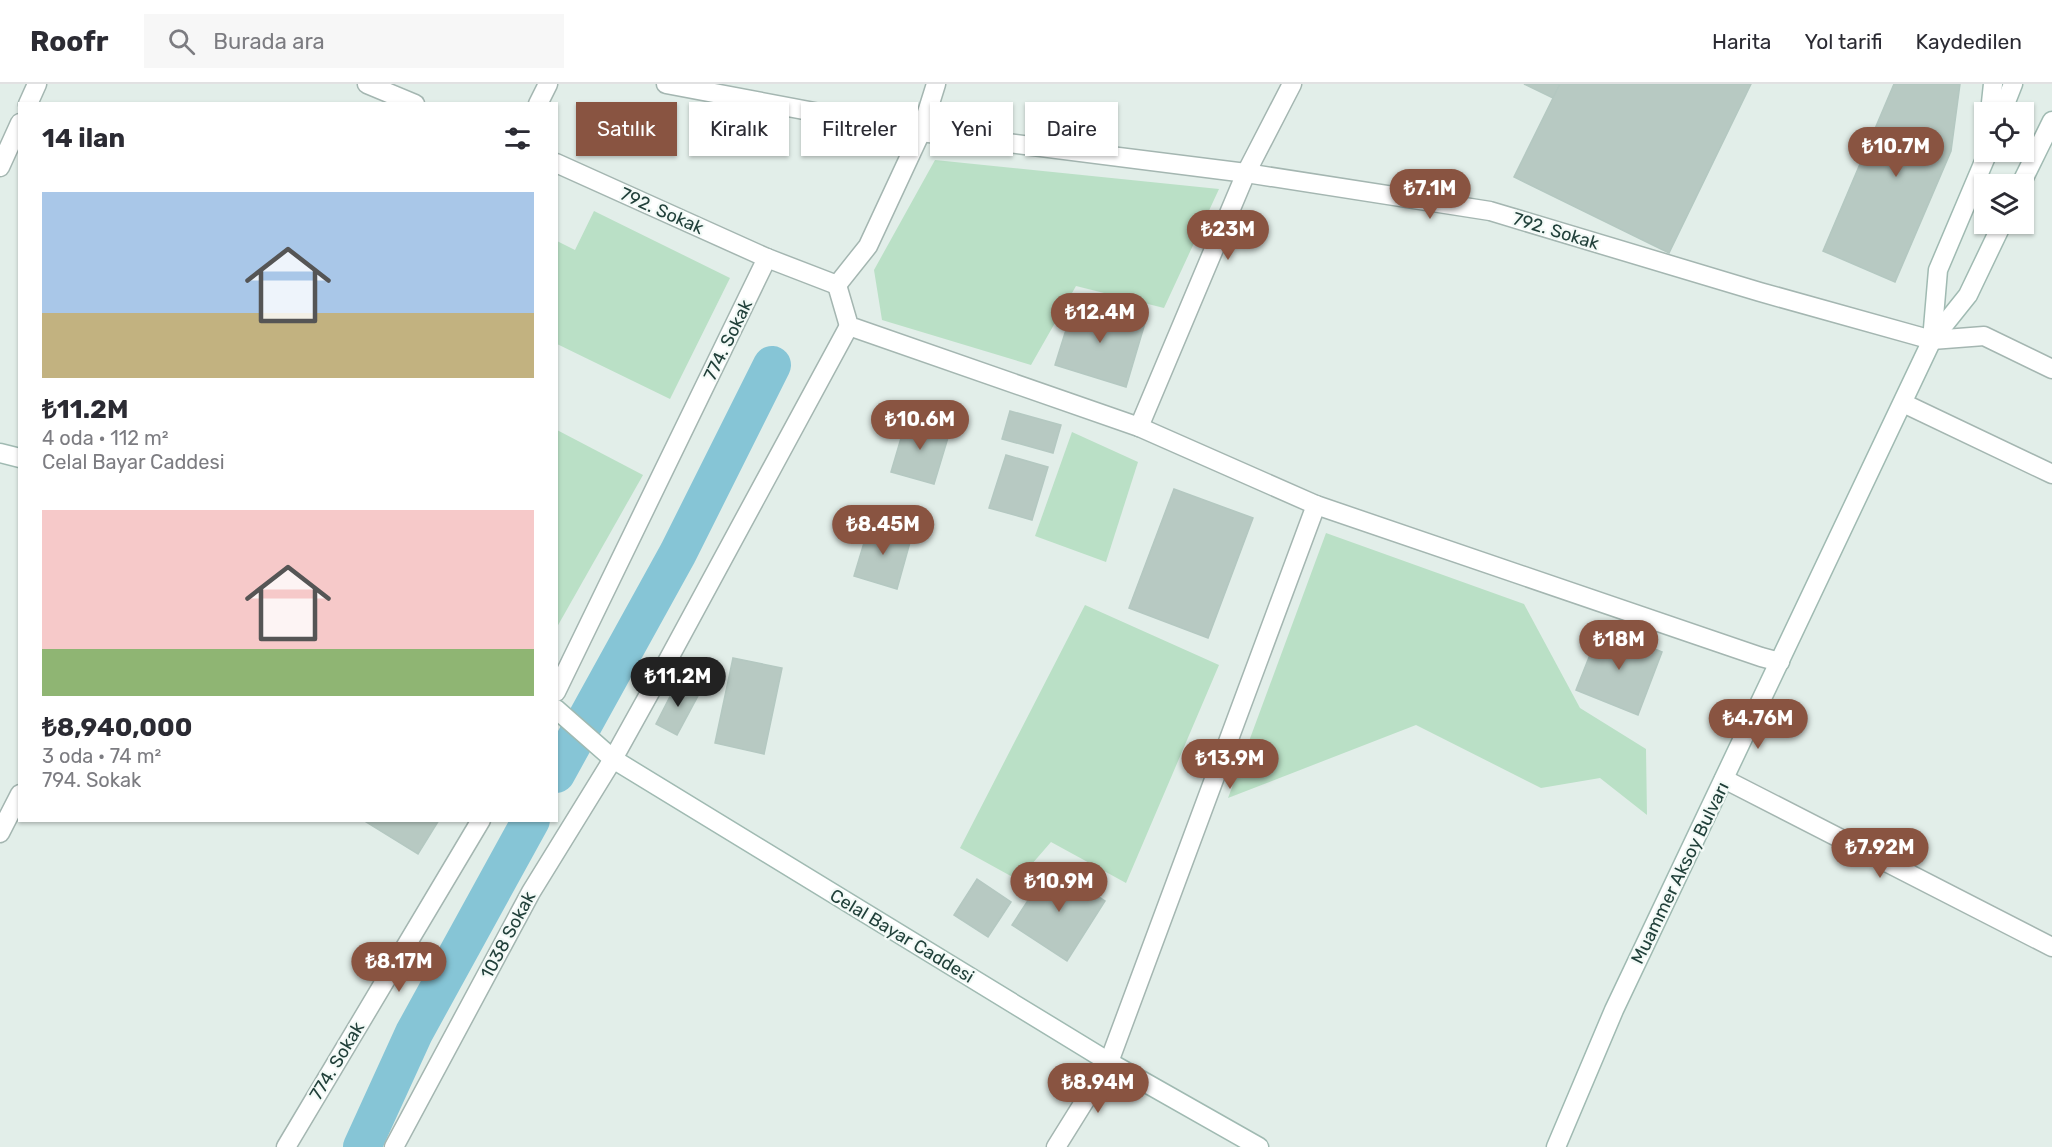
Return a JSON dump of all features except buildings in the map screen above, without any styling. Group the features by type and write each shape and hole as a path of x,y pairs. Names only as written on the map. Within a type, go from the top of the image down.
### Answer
{"street":[{"path":"29,102 37,84"},
{"path":"367,84 410,102"},
{"path":"539,102 548,84"},
{"name":"792. Sokak","path":"666,84 921,132 1246,173 1490,211 1760,292 1932,340 1984,336 2052,369"},
{"path":"837,285 868,246 921,132 936,84"},
{"path":"1139,427 1246,173 1292,84"},
{"path":"1991,102 1993,84"},
{"path":"2006,102 2013,84"},
{"path":"2026,174 2052,121"},
{"path":"0,167 18,127"},
{"name":"Muammer Aksoy Bulvarı","path":"1932,340 1938,270 1983,162"},
{"name":"792. Sokak","path":"558,164 767,258"},
{"name":"Muammer Aksoy Bulvarı","path":"1556,1147 1614,1010 1932,340 1968,295 1997,234"},
{"path":"767,258 837,285"},
{"name":"774. Sokak","path":"558,688 767,258"},
{"path":"837,285 849,326 1139,427 1316,505 1749,654 1780,662"},
{"name":"1038 Sokak","path":"394,1147 531,892 612,759 668,660 849,326"},
{"path":"1903,403 2052,474"},
{"path":"0,453 18,458"},
{"path":"1056,1147 1109,1062 1316,505"},
{"name":"Celal Bayar Caddesi","path":"558,711 612,759 1109,1062 1259,1147"},
{"path":"1724,779 2052,947"},
{"path":"0,833 18,798"},
{"name":"774. Sokak","path":"286,1147 480,822"}],"green space":[{"path":"935,160 1219,189 1164,308 1076,286 1031,365 882,320 874,270"},
{"path":"594,211 730,278 670,399 558,344 558,242 575,250"},
{"path":"558,431 643,475 558,625"},
{"path":"1072,432 1138,462 1106,562 1035,536"},
{"path":"1326,533 1524,604 1580,708 1646,749 1647,815 1600,778 1541,788 1416,725 1228,798"},
{"path":"1085,605 1219,665 1126,883 1051,842 1018,880 960,848"}],"waterway":[{"path":"558,770 678,553 772,365"},
{"path":"362,1147 414,1033 530,822"}]}
